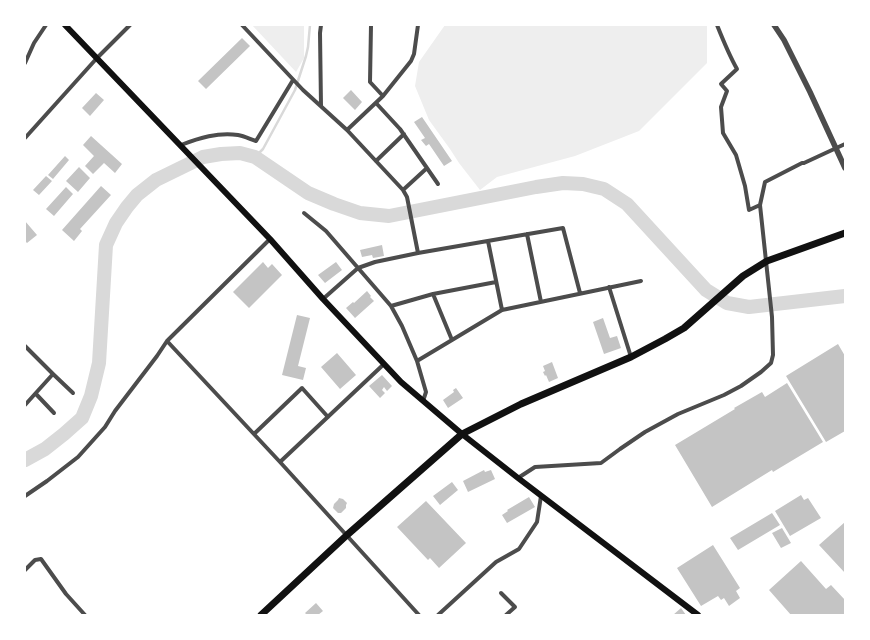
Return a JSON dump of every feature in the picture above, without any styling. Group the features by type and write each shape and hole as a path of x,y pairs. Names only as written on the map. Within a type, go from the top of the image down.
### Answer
{"highway":[{"path":"261,615 347,535 462,434 521,404 631,357 665,339 684,328 743,276 767,261 845,233"}],"main road":[{"path":"65,25 270,239 401,382 462,434 518,478 698,615"}],"street":[{"path":"25,63 34,43 46,25"},
{"path":"25,138 97,58 130,25"},
{"path":"242,25 302,90 347,130 403,190 407,197 418,253"},
{"path":"321,25 321,106"},
{"path":"371,25 370,82 383,96"},
{"path":"347,130 383,96 411,61 414,54 418,25"},
{"path":"717,25 728,53 737,69 721,84 727,91 721,107 723,133 736,155 745,186 749,210 760,205"},
{"path":"774,25 784,40 810,92 845,168"},
{"path":"183,147 191,141 214,135 237,135 256,141 293,80"},
{"path":"376,103 404,134 438,184"},
{"path":"376,161 404,134"},
{"path":"518,478 535,467 601,463 645,432 678,414 724,395 741,386 771,363 773,355 772,317 760,205 765,182 802,162 804,163 845,144"},
{"path":"403,190 427,168"},
{"path":"304,213 326,231 391,306 402,326 416,361 426,392 423,401"},
{"path":"323,298 358,268 375,262 418,253 563,228 580,293"},
{"path":"527,234 541,302"},
{"path":"25,496 47,482 78,457 105,427 115,411 167,341 270,239"},
{"path":"488,241 502,310"},
{"path":"416,361 502,310 641,281"},
{"path":"391,306 433,294 496,282"},
{"path":"610,287 631,357"},
{"path":"433,294 452,340"},
{"path":"167,341 280,462 419,615"},
{"path":"25,346 73,393"},
{"path":"280,462 384,364"},
{"path":"25,405 53,374"},
{"path":"254,434 302,388 328,417"},
{"path":"36,394 54,413"},
{"path":"438,615 496,562 519,549 537,522 541,496"},
{"path":"25,570 35,560 41,559 66,594 86,615"},
{"path":"501,593 515,607 506,615"}],"shaded area":[{"path":"252,25 304,25 304,58 296,72"},
{"path":"445,25 707,25 707,63 639,131 575,156 497,177 480,190 429,120 415,86 419,62"}],"building":[{"path":"242,38 250,46 206,89 198,81"},
{"path":"351,90 362,102 355,110 343,98"},
{"path":"96,93 104,100 90,116 82,108"},
{"path":"422,117 452,161 444,166 429,144 426,146 421,140 425,138 414,122"},
{"path":"91,136 122,164 115,173 104,163 93,174 85,166 94,156 83,145"},
{"path":"65,156 69,160 53,179 48,175"},
{"path":"79,167 90,178 78,192 66,181"},
{"path":"46,176 52,181 39,195 33,190"},
{"path":"101,186 111,195 80,229 82,231 74,241 62,230"},
{"path":"66,187 73,194 54,216 46,209"},
{"path":"25,221 37,235 27,243 25,241"},
{"path":"382,245 384,256 373,258 372,255 362,257 360,250"},
{"path":"263,262 268,268 272,264 282,275 249,308 233,292"},
{"path":"336,262 342,270 325,283 318,275"},
{"path":"367,291 374,301 355,318 346,308"},
{"path":"297,315 310,318 298,366 306,368 303,380 282,375"},
{"path":"603,318 610,338 617,336 621,348 604,354 593,322"},
{"path":"838,344 845,356 845,431 826,442 786,376"},
{"path":"337,353 356,375 340,389 321,367"},
{"path":"552,362 558,378 549,382 543,372 545,371 543,366"},
{"path":"382,375 392,386 387,391 384,387 382,390 385,393 380,398 369,386"},
{"path":"787,383 823,442 773,472 772,470 712,507 675,445 762,392 765,397"},
{"path":"456,388 463,398 448,408 443,400 454,392 453,390"},
{"path":"484,470 485,472 491,470 495,479 468,492 463,481"},
{"path":"452,482 458,490 440,505 433,496"},
{"path":"801,495 804,500 808,498 821,518 790,536 775,511"},
{"path":"529,497 535,507 507,523 502,515 508,511 507,510"},
{"path":"339,498 343,499 347,503 346,508 341,513 338,513 333,508 334,504"},
{"path":"426,501 466,543 439,568 430,558 428,560 397,527"},
{"path":"772,513 780,525 738,550 730,538"},
{"path":"845,522 845,573 819,545"},
{"path":"782,528 791,543 781,548 772,533"},
{"path":"713,545 740,588 736,591 740,598 729,606 724,598 721,600 718,596 701,606 677,568"},
{"path":"801,561 826,589 831,585 845,600 845,615 791,615 769,590"},
{"path":"316,603 323,611 318,615 307,615 305,613"},
{"path":"681,608 686,615 673,615"}],"waterway":[{"path":"255,157 263,149 295,90 306,56 310,25"},
{"path":"25,460 45,449 82,418 91,396 99,363 106,245 116,223 137,195 156,180 203,157 240,153 255,157 308,193 360,213 389,216 536,187 563,183 583,184 604,189 627,204 706,290 727,303 749,307 845,296"}]}
